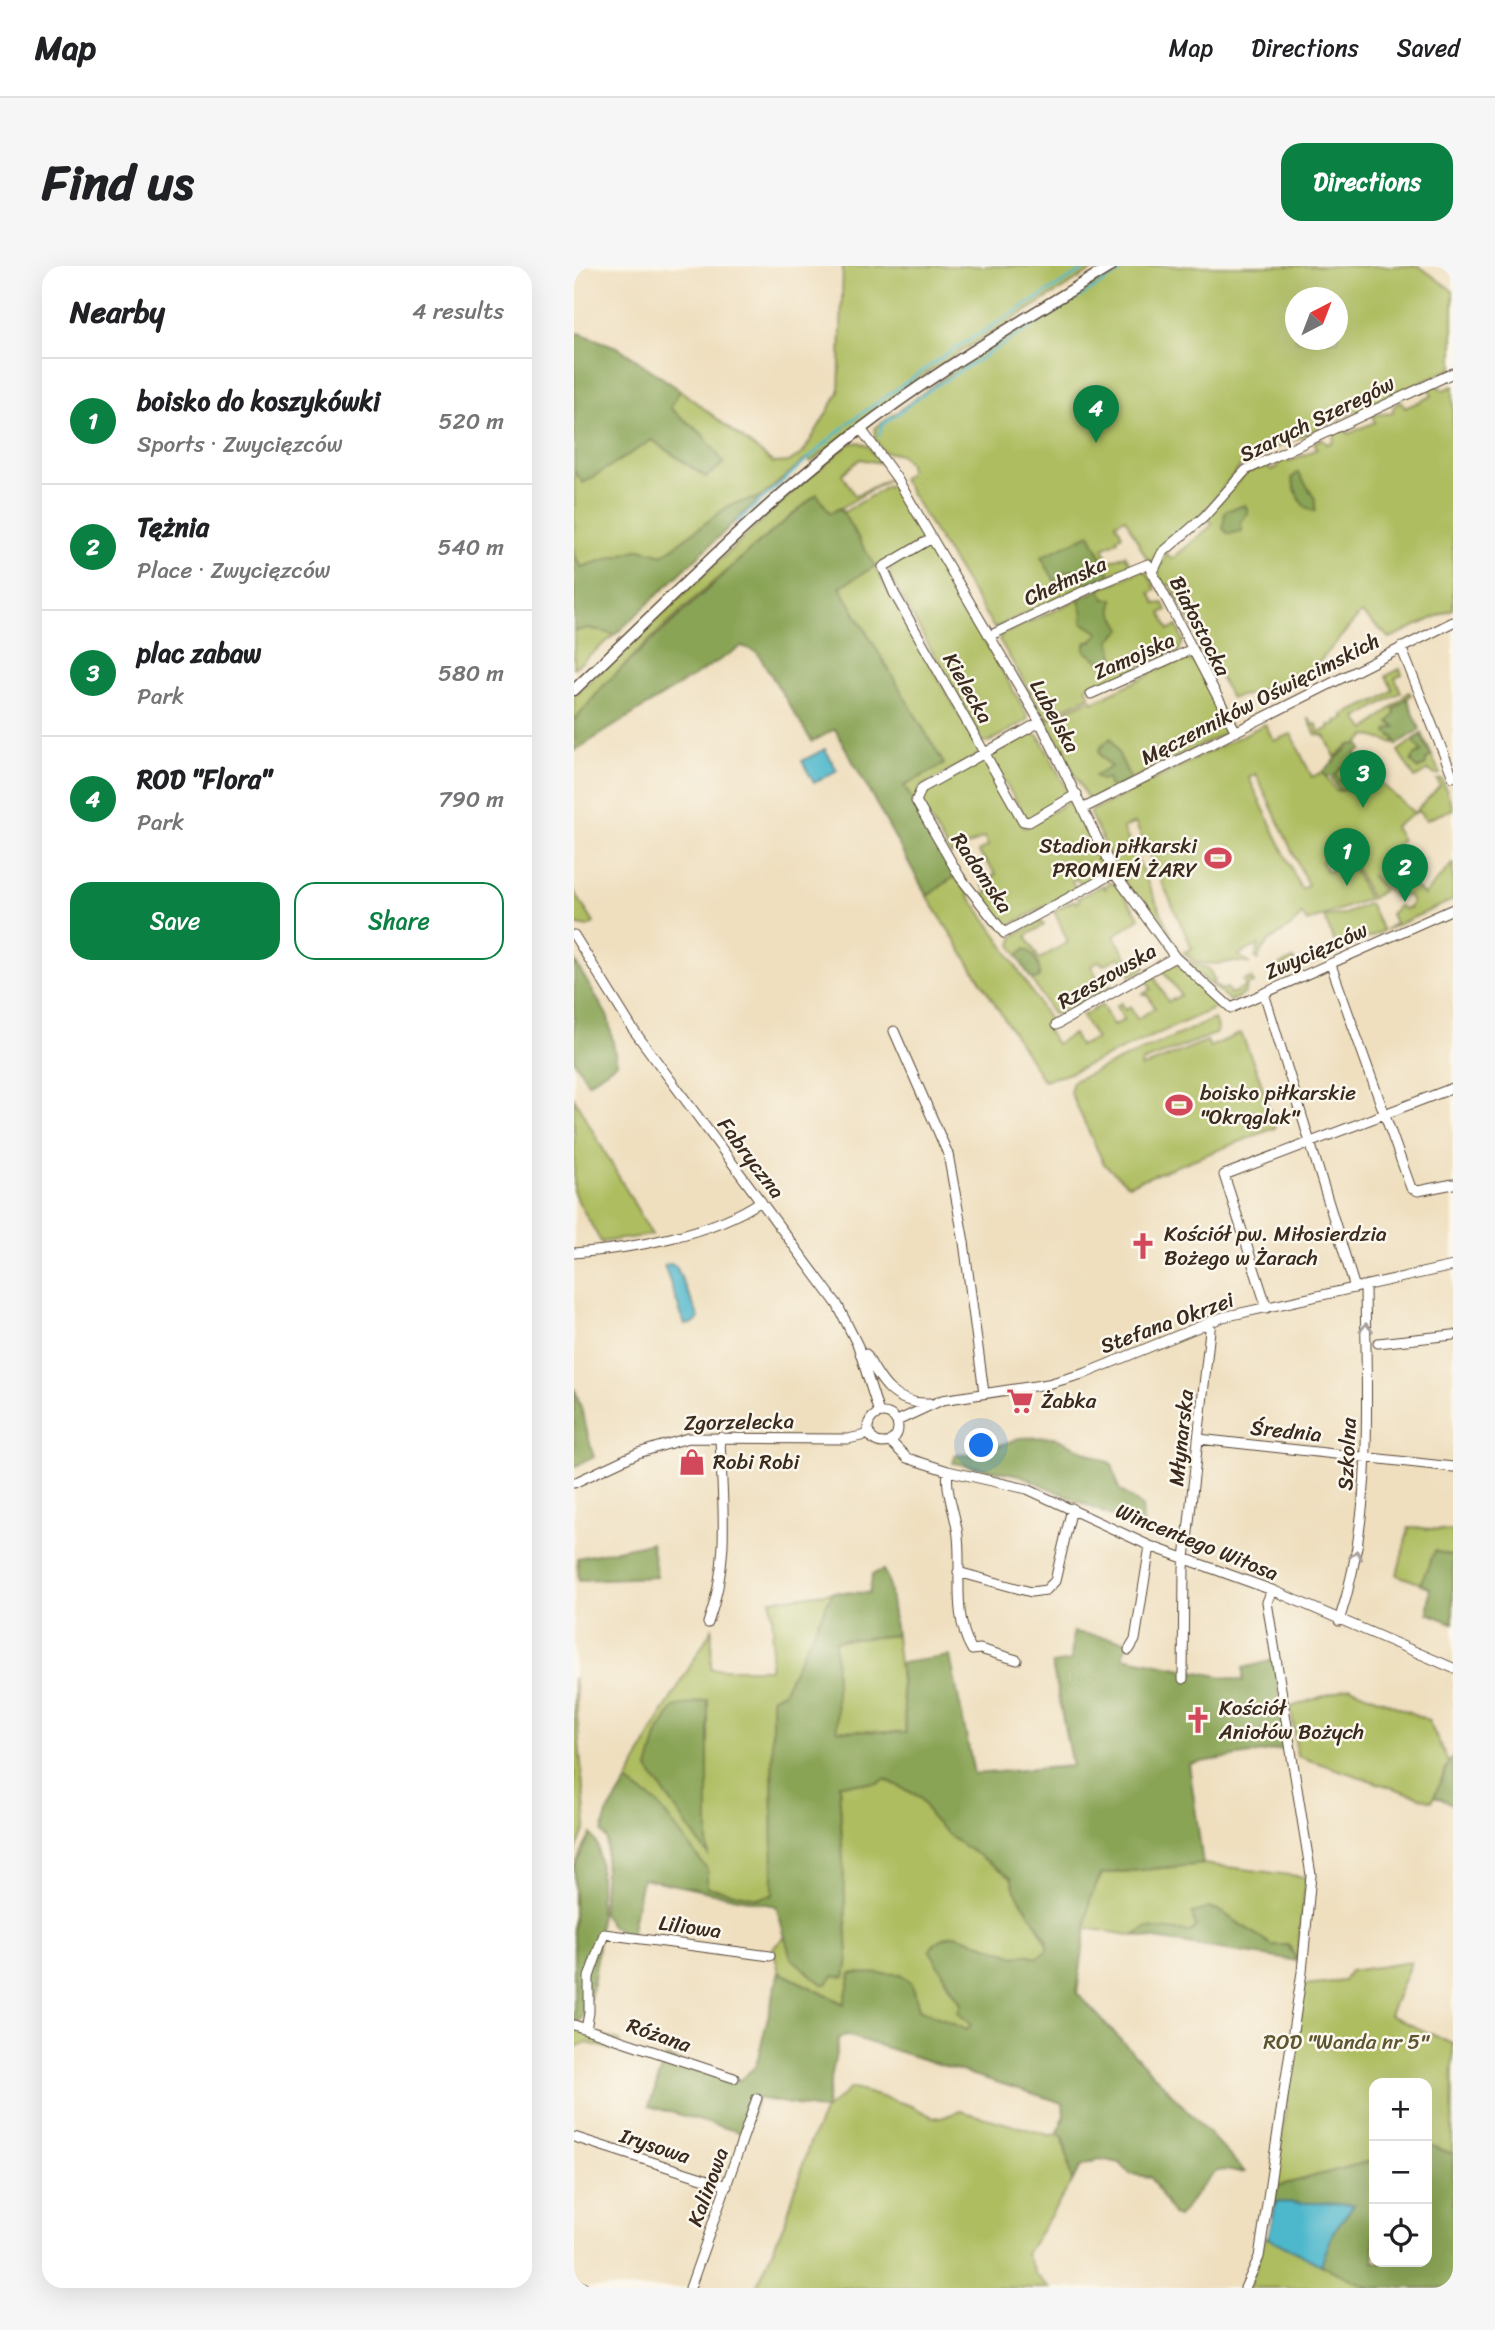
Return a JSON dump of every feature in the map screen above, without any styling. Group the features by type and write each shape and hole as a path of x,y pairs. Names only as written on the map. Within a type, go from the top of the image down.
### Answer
{"main road":[{"path":"574,690 788,490 861,429 919,386 1111,266"}],"street":[{"name":"Szarych Szeregów","path":"1153,572 1162,553 1203,517 1246,470 1453,373"},
{"name":"Lubelska","path":"861,429 896,477 1040,722 1114,873 1175,957 1231,1008"},
{"name":"Kielecka","path":"933,538 883,567 883,572 1025,822 1077,794"},
{"name":"Chełmska","path":"989,636 1136,569 1148,565 1153,572"},
{"name":"Białostocka","path":"1153,572 1236,732"},
{"name":"Męczenników Oświęcimskich","path":"1084,808 1453,622"},
{"path":"1401,647 1452,772"},
{"name":"Zamojska","path":"1091,694 1192,649"},
{"path":"985,753 1040,722"},
{"name":"Radomska","path":"985,753 922,788 916,801 960,877 1004,933 1114,873"},
{"name":"Zwycięzców","path":"1231,1008 1453,909"},
{"name":"Fabryczna","path":"574,935 632,1028 816,1272 837,1304 856,1343 879,1413"},
{"name":"Rzeszowska","path":"1056,1025 1175,957"},
{"path":"1331,965 1411,1188 1418,1191 1453,1184"},
{"path":"1264,993 1309,1140 1360,1287"},
{"path":"894,1031 948,1154 964,1242 984,1392"},
{"path":"1268,1308 1227,1189 1226,1173 1453,1088"},
{"path":"574,1253 632,1246 674,1236 745,1212 761,1201"},
{"name":"Stefana Okrzei","path":"897,1421 935,1403 984,1392 1048,1384 1086,1373 1211,1321 1453,1266"},
{"name":"Szkolna","path":"1339,1620 1355,1566 1367,1458 1360,1287"},
{"name":"Młynarska","path":"1183,1679 1185,1558 1211,1321"},
{"path":"1378,1343 1453,1335"},
{"path":"856,1343 889,1390 911,1402 935,1403"},
{"path":"879,1413 890,1414 897,1421 898,1430 890,1441 880,1442 870,1434 870,1421 879,1413"},
{"name":"Zgorzelecka","path":"574,1483 669,1441 720,1437 848,1439 870,1434"},
{"path":"708,1623 720,1590 725,1556 720,1437"},
{"name":"Średnia","path":"1199,1439 1453,1467"},
{"name":"Wincentego Witosa","path":"890,1441 907,1458 947,1471 1027,1489 1150,1546 1272,1590 1453,1668"},
{"path":"947,1471 946,1481 958,1537 958,1572 967,1641 972,1650 980,1649 1017,1660"},
{"path":"958,1572 1031,1592 1046,1590 1055,1581 1072,1508"},
{"path":"1129,1650 1135,1640 1150,1546"},
{"path":"1245,2288 1259,2257 1302,1972 1311,1875 1268,1602 1272,1590"},
{"name":"Liliowa","path":"577,2027 589,2012 589,1977 604,1934 770,1956"},
{"name":"Różana","path":"577,2027 734,2078"},
{"name":"Kalinowa","path":"690,2288 757,2098"},
{"name":"Irysowa","path":"574,2137 727,2186"},
{"path":"574,2283 584,2288"}],"green space":[{"path":"843,266 1099,266 928,372 811,462 807,458 761,497 730,505 663,555 640,549 581,567 574,555 574,471 583,483 652,440 705,477 723,464 702,434 670,408 680,390 774,463 788,462 803,453 839,392"},
{"path":"1122,266 1419,266 1453,291 1453,368 1244,462 1202,514 1149,563 1125,518 1116,523 1122,535 1117,538 1118,541 1103,548 1109,562 1125,555 1131,565 1110,575 1090,535 1086,586 994,628 902,479 909,472 909,464 900,454 883,452 875,439 875,428 964,363"},
{"path":"579,333 619,348 680,390 670,408 702,434 724,463 706,477 652,440 583,483 574,471 574,334"},
{"path":"1435,385 1444,390 1453,386 1453,609 1390,638 1361,613 1316,666 1254,693 1231,698 1170,584 1162,587 1158,572 1166,553 1172,559 1211,526 1212,523 1206,518 1246,473 1265,465 1271,470 1278,467 1279,460 1285,455 1289,462 1317,449 1314,442 1322,439 1327,444 1333,442 1334,433 1345,427 1348,434 1375,422 1372,415 1393,413 1393,407 1401,401 1405,408 1432,396 1429,388"},
{"path":"859,442 869,447 880,463 860,459 842,474 855,496 891,478 841,508 844,512 893,483 924,536 925,540 876,569 981,753 920,787 915,805 904,785 944,764 840,587 875,566 839,509 830,514 817,495 660,631 574,721 574,696 798,487 849,444"},
{"path":"1298,472 1315,499 1315,511 1305,507 1297,494 1292,478"},
{"path":"817,494 830,513 840,508 875,566 840,587 944,764 904,786 955,876 927,896 835,729 812,742 757,652 742,646 574,751 574,721 605,684 748,552"},
{"path":"761,497 615,635 590,628 574,631 574,555 581,567 640,549 663,555 730,505"},
{"path":"1245,505 1248,512 1241,522 1242,531 1229,534 1223,529 1225,511"},
{"path":"1090,534 1110,575 1086,586 1076,569 1058,574 1060,583 1057,585 1041,557"},
{"path":"923,548 932,549 1028,716 1026,721 989,742 983,742 889,575 890,568"},
{"path":"1142,570 1148,574 1156,590 1150,593 1156,604 1163,603 1167,610 1161,613 1169,630 1177,626 1183,641 1179,651 1138,666 1137,670 1097,687 1094,684 1086,687 1090,696 1045,718 999,639 1001,635"},
{"path":"1100,589 1105,599 1113,599 1112,611 1122,629 1110,640 1114,656 1108,667 1085,651 1085,643 1092,641 1099,633 1082,622 1083,613 1078,599"},
{"path":"590,628 615,635 574,668 574,631"},
{"path":"1185,657 1196,664 1230,728 1228,732 1092,799 1086,796 1046,720 1091,699 1093,702"},
{"path":"1400,669 1402,674 1395,678 1401,692 1357,718 1366,730 1409,692 1411,695 1394,709 1395,714 1389,722 1396,728 1390,736 1395,738 1394,743 1367,735 1358,744 1350,745 1335,757 1325,736 1316,735 1308,718 1314,725 1317,724 1319,733 1330,728 1329,725 1345,719 1343,715 1380,699 1393,690 1386,676"},
{"path":"1407,698 1420,729 1397,745 1394,737 1387,732 1388,729 1396,727 1389,722 1395,714 1394,709"},
{"path":"1265,724 1274,741 1291,734 1312,777 1323,772 1336,791 1350,783 1341,782 1334,775 1348,762 1359,763 1414,813 1440,786 1437,780 1442,779 1453,809 1426,820 1418,811 1394,827 1402,840 1385,859 1424,895 1453,863 1453,900 1385,930 1395,923 1391,914 1399,905 1402,909 1409,908 1412,901 1407,895 1400,896 1398,900 1387,890 1402,877 1385,888 1371,875 1383,890 1371,899 1347,849 1322,861 1327,872 1350,861 1368,899 1307,922 1302,914 1265,946 1258,960 1255,958 1259,945 1238,955 1250,964 1207,964 1191,959 1184,952 1192,948 1135,823 1123,828 1180,955 1187,961 1209,969 1215,981 1212,983 1221,990 1227,988 1230,994 1246,987 1243,981 1251,978 1254,983 1248,984 1244,994 1230,1001 1177,955 1120,876 1089,812","holes":["1256,774 1308,885 1301,889 1249,778"]},
{"path":"1030,731 1039,736 1067,789 1066,796 1031,818 1026,818 991,758 994,751 1003,746 1005,749"},
{"path":"1422,733 1440,774 1435,775 1429,770 1415,778 1398,751"},
{"path":"1421,735 1431,756 1426,760 1426,765 1418,769 1411,761 1415,755 1422,752 1413,740"},
{"path":"1111,738 1131,780 1113,788 1108,784 1108,778 1101,780 1095,776 1111,767 1099,750"},
{"path":"1350,745 1360,745 1362,750 1356,753 1359,765 1355,769 1348,762 1335,775 1341,782 1346,778 1349,781 1348,789 1339,791 1331,776 1325,776 1323,772"},
{"path":"984,760 1024,828 1075,798 1107,870 1081,885 1076,878 1072,881 1076,889 1009,926 1000,926 980,898 988,893 982,884 996,874 978,852 988,846 984,837 951,855 921,804 924,794"},
{"path":"955,876 998,937 1052,1025 1046,1028 1056,1044 1073,1034 1079,1046 1096,1039 1082,1016 1102,1005 1113,1026 1124,1020 1116,1006 1121,1003 1125,1010 1130,1007 1137,1019 1155,1008 1148,995 1143,994 1151,989 1146,980 1154,976 1168,1002 1181,995 1163,971 1171,963 1178,965 1217,1000 1218,1007 1065,1075 1043,1080 927,896"},
{"path":"1108,882 1116,884 1140,918 1114,936 1132,966 1141,962 1145,968 1131,976 1120,957 1103,965 1100,961 1091,966 1100,982 1096,985 1107,983 1113,987 1074,1009 1066,1008 1053,1015 1011,945 1014,936 1040,921 1044,925 1026,936 1039,959 1068,942 1054,911 1074,900 1076,903 1078,898 1103,885 1105,889"},
{"path":"574,891 594,923 587,927 574,924"},
{"path":"1369,903 1383,931 1281,978 1283,971 1280,965 1293,959 1296,964 1336,945 1324,917 1345,914"},
{"path":"1025,949 1037,962 1038,979 1031,979 1017,956"},
{"path":"574,960 608,1017 617,1063 588,1083 574,1060"},
{"path":"1093,981 1101,994 1076,1008 1073,1006 1074,995 1083,992"},
{"path":"1214,1019 1218,1029 1215,1034 1142,1062 1141,1068 1207,1041 1210,1047 1241,1033 1259,1076 1275,1128 1128,1185 1104,1164 1070,1092 1073,1081"},
{"path":"574,1098 652,1235 601,1242 574,1194"},
{"path":"574,1388 594,1457 574,1467"},
{"path":"1054,1437 1112,1464 1119,1489 1142,1507 1144,1531 1020,1475 953,1463 956,1454 975,1455 1019,1438"},
{"path":"1409,1527 1453,1531 1453,1623 1428,1613 1430,1587 1397,1575"},
{"path":"651,1543 657,1577 579,1580 577,1558"},
{"path":"1435,1551 1453,1556 1453,1623 1428,1613 1430,1588 1420,1584"},
{"path":"883,1570 888,1579 896,1635 835,1641 837,1730 906,1733 900,1663 950,1656 974,1774 1072,1766 1052,1664 1071,1661 1073,1632 1128,1641 1123,1657 1243,1681 1243,1668 1274,1660 1288,1748 1189,1764 1203,1864 1101,1874 1090,1898 1077,1993 1245,2172 1222,2170 1214,2173 1178,2217 1173,2215 1150,2177 1130,2174 1120,2163 1099,2159 1081,2166 1072,2182 1064,2138 1058,2133 1064,2116 1063,2103 846,2035 839,2038 825,2110 757,2098 746,2134 649,2106 666,2057 740,2080 756,2066 779,1972 844,2004 851,1973 901,1974 912,1984 919,2009 967,2030 971,2024 958,2013 961,2003 930,1951 934,1944 956,1935 1015,1956 1027,1954 1037,1958 1047,1950 1047,1939 1015,1891 1011,1877 952,1838 933,1820 920,1797 885,1779 879,1783 839,1784 848,1958 845,1977 833,1976 827,1984 822,1984 791,1958 776,1906 642,1878 631,1936 611,1926 602,1913 607,1840 602,1832 607,1814 627,1782 657,1803 707,1869 707,1887 757,1898 773,1895 772,1698 783,1692 833,1592 869,1593 873,1574"},
{"path":"833,1592 783,1693 772,1698 773,1896 757,1898 706,1887 657,1803 627,1782 653,1729 712,1629 711,1669 770,1669 773,1630 771,1600","holes":["708,1701 708,1853 700,1840"]},
{"path":"896,1635 906,1733 837,1730 834,1641"},
{"path":"574,1677 586,1826 574,1855"},
{"path":"1350,1687 1428,1720 1449,1763 1432,1801 1297,1756 1291,1707"},
{"path":"708,1700 708,1855 648,1769 658,1733 674,1707"},
{"path":"1453,1755 1453,1804 1434,1796"},
{"path":"885,1779 920,1797 933,1820 1011,1877 1046,1944 1047,1950 1037,1958 1027,1954 1015,1956 956,1935 948,1936 933,1945 946,1982 961,2003 958,2013 971,2024 967,2030 919,2009 913,1986 901,1974 876,1975 844,2004 779,1972 773,1948 785,1936 792,1958 822,1984 833,1976 845,1976 848,1958 839,1783 878,1783"},
{"path":"591,1834 599,1851 598,1943 591,1993 585,2012 577,2023 574,2022 574,1867"},
{"path":"1203,1864 1306,1877 1297,1961 1290,1947 1272,1945 1217,1909 1193,1919 1196,1926 1191,1932 1140,1931 1135,1936 1085,1928 1090,1898 1102,1874"},
{"path":"1209,1908 1218,1910 1272,1945 1288,1945 1297,1961 1135,1936 1146,1928 1191,1932 1196,1926 1192,1913"},
{"name":"ROD \"Wanda nr 5\"","path":"1411,1962 1389,2015 1453,2044 1452,2155 1432,2146 1432,2078 1369,2078 1369,2161 1278,2186 1275,2184 1276,2175 1304,1985 1343,1981 1350,1971"},
{"path":"574,2025 620,2041 616,2051 588,2043 574,2047"},
{"path":"851,2088 909,2105 933,2117 941,2118 960,2111 1049,2135 1062,2134 1072,2182 1026,2254 1035,2274 1050,2288 756,2288 786,2219 809,2145 825,2110"},
{"path":"1432,2146 1453,2154 1453,2288 1371,2288 1321,2265 1333,2232 1354,2205 1274,2202 1278,2186 1369,2161 1369,2267 1432,2267"},
{"path":"1266,2237 1371,2288 1249,2288"}],"water":[{"path":"825,749 837,770 814,783 802,761"},
{"path":"664,1265 676,1266 699,1318 695,1323 685,1325"},
{"path":"1276,2202 1354,2204 1333,2232 1321,2265 1268,2238"}],"waterway":[{"path":"848,423 948,353 1090,266"},
{"path":"879,436 882,425 931,389 1130,266"},
{"path":"737,522 845,426"}],"place":[{"name":"ROD \"Flora\"","path":"1096,443"},
{"name":"plac zabaw","path":"1363,808"},
{"name":"Stadion piłkarski PROMIEŃ ŻARY","path":"1218,858"},
{"name":"boisko do koszykówki","path":"1347,886"},
{"name":"Tężnia","path":"1405,902"},
{"name":"boisko piłkarskie \"Okrąglak\"","path":"1179,1105"},
{"name":"Kościół pw. Miłosierdzia Bożego w Żarach","path":"1143,1246"},
{"name":"Żabka","path":"1020,1401"},
{"name":"Robi Robi","path":"692,1462"},
{"name":"Kościół Aniołów Bożych","path":"1198,1720"}]}
